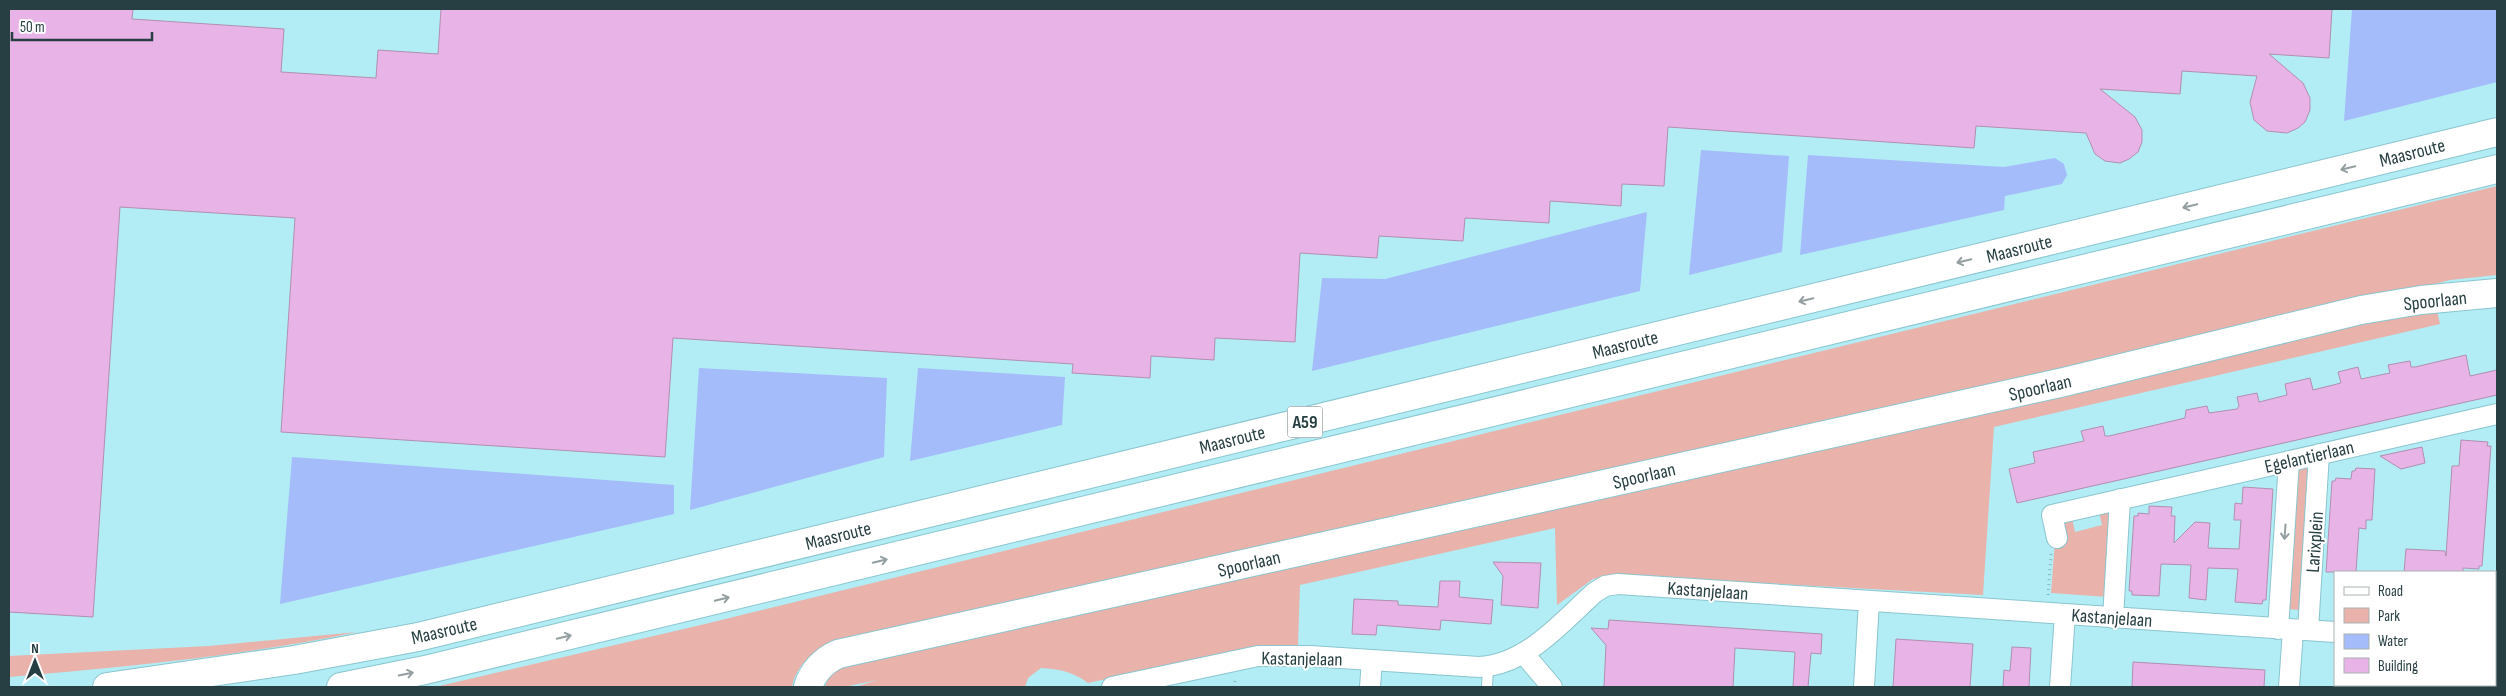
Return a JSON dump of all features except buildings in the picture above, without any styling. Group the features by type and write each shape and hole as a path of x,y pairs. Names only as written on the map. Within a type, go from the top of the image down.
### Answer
{"main road":[{"name":"Maasroute","path":"107,687 276,663 418,637 2497,132"},
{"name":"Maasroute","path":"341,687 463,661 2497,168"},
{"name":"Spoorlaan","path":"808,687 812,675 828,659 838,654 2064,382 2361,310 2421,300 2497,294"}],"street":[{"name":"Egelantierlaan","path":"2057,538 2052,515 2497,414"},
{"name":"Larixplein","path":"2293,630 2319,454"},
{"name":"Larixplein","path":"2289,461 2293,630"},
{"path":"2113,618 2120,499"},
{"name":"Kastanjelaan","path":"1112,687 1258,656 1300,655 1488,667 1508,662 1524,654 1594,593 1605,586 1618,584 2334,632"},
{"path":"1864,687 1869,601"},
{"path":"2055,614 2060,687"},
{"path":"2289,687 2293,630"},
{"path":"1524,654 1552,687"},
{"path":"1370,687 1372,660"}],"lane":[{"path":"1487,687 1488,667"}],"path":[{"path":"2055,614 2052,541 2057,538"}],"green space":[{"path":"2497,186 2497,275 2450,280 2386,297 820,649 802,665 793,681 792,687 435,687 705,624"},
{"path":"2436,307 2440,324 1994,427 1983,595 1611,575 1593,579 1557,605 1555,528 1300,585 1298,645 1238,650 1088,683 1066,672 1041,668 1028,678 1025,687 855,687 877,680 844,687 825,687 827,681 839,666"},
{"path":"2304,466 2310,469 2303,610 2285,609 2296,471"},
{"path":"2099,512 2111,512 2108,597 2051,593 2055,540 2064,521 2072,518 2075,532 2102,525"},
{"path":"357,632 227,654 140,665 9,677 9,656 209,646"}],"water":[{"path":"2352,9 2497,9 2497,82 2344,121"},
{"path":"1701,150 1789,156 1782,252 1689,275"},
{"path":"1808,155 2004,167 2055,158 2064,164 2067,175 2062,184 2005,196 2004,210 1800,255"},
{"path":"1647,212 1640,291 1312,371 1322,278 1385,279"},
{"path":"699,368 887,378 884,457 690,510"},
{"path":"918,368 1065,377 1062,425 910,461"},
{"path":"292,457 674,485 674,514 280,604"}]}
